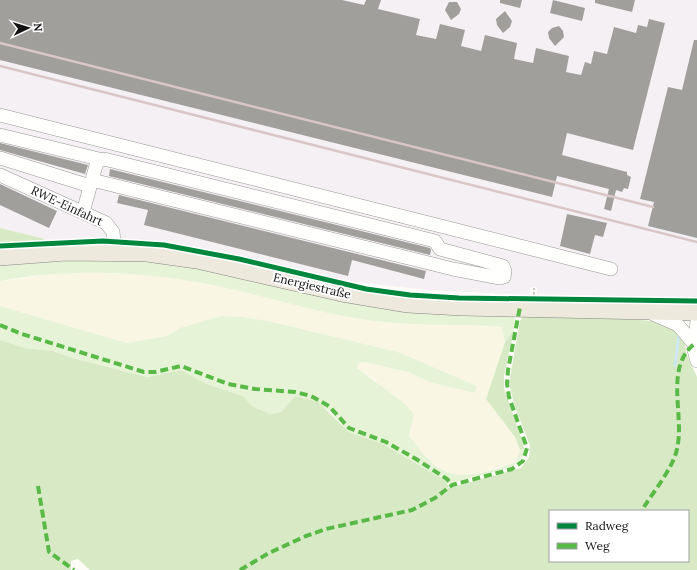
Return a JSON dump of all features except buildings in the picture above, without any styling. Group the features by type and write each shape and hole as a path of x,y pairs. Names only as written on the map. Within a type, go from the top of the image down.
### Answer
{"main road":[{"name":"Energiestraße","path":"0,257 54,252 115,252 153,254 191,259 348,294 408,304 640,309 697,312"}],"lane":[{"path":"0,116 611,269"},
{"path":"0,135 98,159 104,158 435,241 440,249 503,266 506,270 504,276 499,278 453,268 208,207 91,183 0,158"},
{"path":"83,212 98,159"},
{"name":"RWE-Einfahrt","path":"0,175 83,212 110,227 114,234 115,252"},
{"path":"640,309 675,323 685,332 694,344"},
{"path":"697,321 694,344 694,354 697,361"}],"path":[{"path":"534,288 534,298"}],"shaded area":[{"path":"0,0 697,0 697,298 537,294 537,288 534,287 530,288 530,295 427,290 348,281 196,247 135,239 54,242 0,228"},
{"path":"61,273 105,273 166,276 232,289 354,318 383,322 503,327 505,342 486,399 515,437 520,451 516,462 469,476 460,476 439,468 429,461 409,436 412,426 375,380 357,368 359,363 364,362 408,372 432,383 475,393 477,386 398,352 268,321 242,317 180,328 167,336 127,343 0,306 0,281"}],"green space":[{"path":"0,228 45,239 39,242 0,244"},
{"path":"77,260 171,263 513,316 516,320 514,330 505,342 502,327 410,324 373,321 324,312 202,283 145,275 116,273 58,274 0,281 0,266"},
{"path":"0,306 127,343 167,336 180,328 221,316 242,317 268,321 398,352 477,386 475,393 432,383 408,372 364,362 359,363 357,368 404,403 414,414 409,436 429,460 439,468 449,473 460,475 483,473 516,462 520,450 524,449 524,452 521,459 512,467 447,484 446,481 383,444 349,432 328,410 295,396 281,412 270,414 252,406 243,396 207,384 181,370 147,377 76,359 53,351 25,348 0,340"},
{"path":"523,316 610,317 661,322 672,325 685,341 686,353 697,377 697,570 90,570 78,559 71,561 71,570 0,570 0,340 25,348 53,351 76,359 147,377 181,370 207,384 243,396 252,406 270,414 281,412 295,396 318,402 349,432 383,444 446,481 449,488 521,468 529,457 530,446 514,404 509,383 520,321"},
{"path":"514,330 504,376 504,388 523,443 524,449 520,450 515,437 486,399 505,342"}],"waterway":[{"path":"675,366 679,333"}],"railway":[{"path":"0,43 653,207"},
{"path":"0,66 697,242"}],"marked path":[{"path":"240,570 269,553 306,536 326,529 412,510 435,498 452,485 512,469 523,461 527,448 509,397 507,384 508,370 520,307"},
{"path":"0,325 22,334 144,372 155,372 181,366 228,384 255,389 295,392 311,396 329,406 349,428 386,442 447,479 452,485"},
{"path":"644,507 672,464 675,456 679,436 677,393 680,366 685,354 694,344"},
{"path":"38,486 49,552 74,570"}],"cycle path":[{"path":"0,246 103,241 164,245 239,259 366,289 410,295 459,298 697,301"}]}
